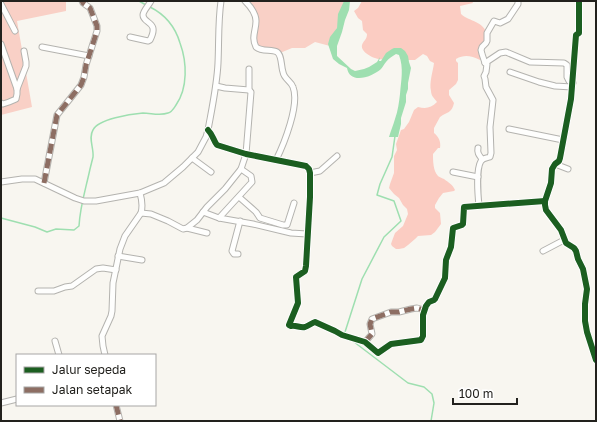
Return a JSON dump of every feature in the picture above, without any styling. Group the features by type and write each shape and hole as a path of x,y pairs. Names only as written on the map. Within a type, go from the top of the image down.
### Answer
{"street":[{"path":"44,183 57,115 81,85 97,31 97,26 90,8 82,1"},
{"path":"130,37 148,41 152,38 153,27 144,19 143,16 151,1"},
{"path":"1,182 35,179 84,201 96,201 140,193 164,183 198,152 206,137 216,86 218,64 218,26 221,1"},
{"path":"245,1 254,12 256,19 253,38 256,47 261,50 276,52 279,55 283,74 291,82 296,96 284,143 276,160"},
{"path":"482,159 488,158 491,155 490,127 493,100 486,87 484,79 487,64 485,63 481,50 487,41 487,33 494,21 500,23 508,19 518,4 518,1"},
{"path":"579,1 579,33 576,35 571,99 560,158 552,169 551,184 545,201 546,210 561,230 566,243 576,251 583,269 587,289 585,321 596,360"},
{"path":"1,4 15,31"},
{"path":"1,44 16,89 17,97 14,101 3,104 1,103"},
{"path":"42,47 89,56"},
{"path":"16,89 26,66 24,51"},
{"path":"485,63 500,53 506,52 530,62 564,63 567,65 567,77 572,85"},
{"path":"186,228 197,220 241,169 246,154 251,96 251,92 249,90 250,69"},
{"path":"510,72 555,86 572,85"},
{"path":"216,86 249,90"},
{"path":"509,129 563,140"},
{"path":"208,130 212,133 214,141 217,145 246,154 306,166 309,169 310,197 305,271 296,277 298,303 289,325 306,327 315,322 335,330 342,336 365,342 379,353 391,344 422,340 424,310 427,304 435,299 445,278 446,260 451,247 453,228 463,224 464,207 545,201"},
{"path":"478,148 478,153 482,159 478,177 479,206"},
{"path":"310,173 320,171 337,156"},
{"path":"192,158 211,172"},
{"path":"555,164 568,169"},
{"path":"219,218 251,184 251,176 241,169"},
{"path":"453,172 478,177"},
{"path":"105,354 102,336 112,311 113,283 118,256 125,236 141,213 142,200 140,193"},
{"path":"239,197 256,212 260,218 283,225 287,225 294,203"},
{"path":"203,212 219,218 240,221 291,233 307,234"},
{"path":"141,213 151,214 183,229 186,228 207,233"},
{"path":"238,254 234,254 232,251 240,221"},
{"path":"543,251 564,240"},
{"path":"118,256 142,260"},
{"path":"38,291 54,291 72,286 99,268 116,270"},
{"path":"365,342 372,334 370,326 371,319 391,312 399,312 417,308 424,310"},
{"path":"55,341 59,354"},
{"path":"1,403 16,399"},
{"path":"116,406 120,421"}],"shaded area":[{"path":"1,1 66,1 66,11 17,21 32,107 1,115"},
{"path":"246,1 344,1 337,28 330,46 315,42 305,48 292,48 280,53 261,50 255,43 257,19"},
{"path":"344,1 350,1 349,10 337,46 337,56 351,69 355,71 369,67 377,62 380,57 379,61 381,61 386,53 394,48 401,48 408,56 411,68 406,102 401,118 398,137 389,137 397,113 400,94 402,70 399,55 396,54 390,58 377,72 362,78 352,76 347,68 333,59 328,44 330,37 337,28 338,14"},
{"path":"362,1 472,1 473,3 460,6 461,14 480,24 487,35 483,43 484,54 480,60 468,56 462,56 456,59 458,63 458,80 449,90 449,95 454,103 449,112 440,117 434,128 434,133 440,144 440,148 438,148 433,154 435,171 438,176 449,182 455,190 443,193 435,205 435,208 440,213 441,224 435,232 431,235 418,236 404,248 399,249 396,249 391,244 395,233 403,226 408,214 407,209 399,198 389,188 394,173 394,156 397,150 396,144 401,130 404,129 409,122 414,110 418,107 426,108 433,106 437,102 433,97 431,88 434,63 423,54 415,60 408,60 399,49 383,59 374,58 366,53 362,48 362,45 367,34 363,30 362,21 358,18 354,11 358,8"}],"waterway":[{"path":"139,1 146,5"},
{"path":"1,218 35,227 47,232 56,229 74,230 79,226 82,204 93,157 91,136 96,126 108,120 123,116 143,113 165,114 174,109 183,91 185,75 184,58 173,26 165,17 150,7"},
{"path":"346,334 345,332 362,279 384,237 401,221 394,201 377,195 380,184 392,157 395,136"},
{"path":"353,341 408,383 424,387 432,394 434,403 431,421"}],"marked path":[{"path":"44,183 57,115 81,85 97,31 97,26 90,8 82,1"},
{"path":"365,342 372,334 370,324 372,319 391,312 399,312 417,308 424,310"},
{"path":"116,406 120,421"}],"cycle path":[{"path":"579,1 579,33 576,35 571,99 560,158 552,169 551,183 545,205 546,210 561,230 566,243 576,251 583,269 587,289 585,321 596,360"},
{"path":"208,130 217,145 246,154 306,166 309,169 310,197 306,266 305,271 296,277 298,303 289,325 305,327 315,322 342,335 365,342 378,353 391,344 421,340 423,336 423,315 426,306 429,302 435,299 445,278 446,260 451,247 453,228 463,224 464,207 545,201"}]}
